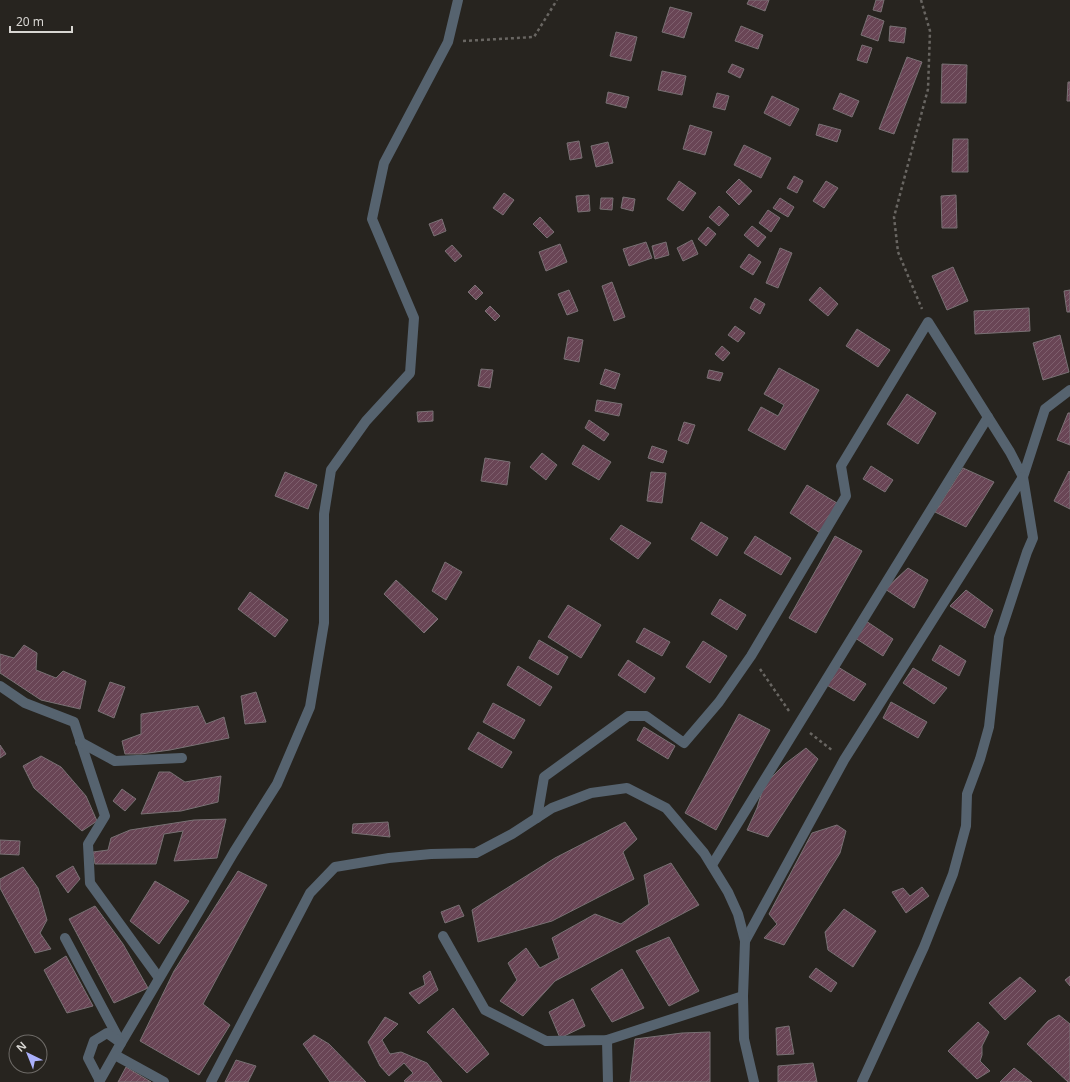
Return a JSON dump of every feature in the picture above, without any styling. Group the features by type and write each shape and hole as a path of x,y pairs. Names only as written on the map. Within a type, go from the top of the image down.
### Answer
{"street":[{"path":"100,1082 159,978 234,852 277,784 310,707 324,623 324,514 331,470 366,421 410,373 414,318 372,219 384,163 448,42 458,0"},
{"path":"537,818 544,777 628,716 646,716 684,743 720,702 751,656 846,496 841,466 928,322 1010,452 1023,477 1033,538 1026,552 999,637 989,727 980,759 967,794 966,826 953,874 924,947 862,1082"},
{"path":"745,941 844,760 1023,477 1045,409 1070,390"},
{"path":"712,865 988,417"},
{"path":"0,686 26,703 74,722 105,816 88,844 90,883 159,978"},
{"path":"80,742 115,761 182,758"},
{"path":"211,1082 310,894 335,867 389,858 431,854 476,854 512,834 552,808 591,793 626,788 666,808 704,853 731,898 738,914 745,941 743,996 744,1039 754,1082"},
{"path":"443,936 485,1010 546,1041 607,1040 743,996"},
{"path":"65,938 121,1043"},
{"path":"100,1082 88,1058 94,1040 107,1033 121,1043"},
{"path":"607,1040 608,1082"},
{"path":"114,1055 164,1082"}],"path":[{"path":"448,42 534,37 556,0"},
{"path":"921,0 930,31 928,89 894,217 898,252 928,322"}],"building":[{"path":"749,0 769,0 765,11 747,4"},
{"path":"876,0 884,0 881,12 873,10"},
{"path":"670,7 692,13 684,38 662,32"},
{"path":"868,15 884,21 878,41 861,35"},
{"path":"741,26 763,35 758,49 735,41"},
{"path":"890,26 906,28 904,43 889,41"},
{"path":"616,32 637,37 631,61 610,56"},
{"path":"862,45 872,48 867,63 857,60"},
{"path":"907,57 922,62 894,134 879,129"},
{"path":"732,64 744,69 740,78 728,72"},
{"path":"942,64 967,65 966,103 941,103"},
{"path":"662,71 686,76 682,95 658,90"},
{"path":"1068,82 1070,82 1070,101 1067,101"},
{"path":"608,92 629,97 626,108 606,103"},
{"path":"717,93 729,96 725,110 713,107"},
{"path":"840,93 859,101 852,117 833,109"},
{"path":"772,96 799,109 790,126 764,113"},
{"path":"819,124 841,130 837,142 816,135"},
{"path":"690,125 712,132 705,155 683,149"},
{"path":"953,139 968,139 968,172 952,172"},
{"path":"579,141 582,158 570,160 567,143"},
{"path":"608,142 613,163 596,167 591,146"},
{"path":"744,145 771,158 761,178 734,165"},
{"path":"794,176 803,181 797,193 787,188"},
{"path":"739,179 752,191 739,205 726,192"},
{"path":"679,181 696,193 683,211 667,199"},
{"path":"826,181 838,188 824,208 813,201"},
{"path":"504,193 514,200 503,215 493,208"},
{"path":"589,195 590,211 578,212 576,196"},
{"path":"956,195 957,228 942,228 941,196"},
{"path":"623,197 635,199 633,211 621,208"},
{"path":"601,198 613,198 612,210 600,209"},
{"path":"780,198 794,207 788,217 773,208"},
{"path":"719,206 729,215 719,226 709,217"},
{"path":"768,210 780,218 771,232 759,223"},
{"path":"540,217 554,232 547,238 533,224"},
{"path":"442,219 446,231 434,236 429,224"},
{"path":"752,226 766,237 758,247 744,235"},
{"path":"708,227 716,234 706,246 698,239"},
{"path":"692,240 698,254 683,261 677,248"},
{"path":"646,242 652,258 629,266 623,249"},
{"path":"666,242 669,255 655,259 652,246"},
{"path":"560,244 567,262 546,271 539,252"},
{"path":"452,245 462,256 455,262 445,251"},
{"path":"780,248 792,253 778,288 766,283"},
{"path":"749,254 761,262 753,275 740,267"},
{"path":"953,267 968,301 947,310 932,276"},
{"path":"612,282 625,317 614,321 602,286"},
{"path":"475,285 483,293 476,300 468,292"},
{"path":"820,287 838,304 828,316 809,300"},
{"path":"569,290 578,311 567,315 558,294"},
{"path":"1070,290 1070,312 1067,312 1064,291"},
{"path":"755,298 765,304 760,314 750,308"},
{"path":"490,306 500,316 495,321 485,311"},
{"path":"1029,308 1030,331 975,334 974,311"},
{"path":"735,326 745,333 738,342 728,335"},
{"path":"857,329 890,350 878,367 846,346"},
{"path":"1060,335 1069,372 1043,380 1033,343"},
{"path":"568,337 583,340 579,362 564,359"},
{"path":"722,346 730,353 723,361 715,354"},
{"path":"779,368 819,390 785,450 748,430 761,407 778,416 784,405 764,394"},
{"path":"481,369 493,370 490,388 478,386"},
{"path":"605,369 620,374 615,389 600,384"},
{"path":"709,370 723,373 720,381 707,378"},
{"path":"907,394 936,413 918,444 887,424"},
{"path":"597,400 622,404 619,416 595,411"},
{"path":"433,411 433,421 418,422 417,412"},
{"path":"1068,413 1070,413 1070,445 1057,440"},
{"path":"589,420 609,434 604,441 585,428"},
{"path":"684,422 695,425 688,444 678,440"},
{"path":"583,445 611,462 599,480 572,464"},
{"path":"652,446 667,451 663,463 648,458"},
{"path":"542,453 557,465 546,480 530,467"},
{"path":"485,458 510,462 507,485 481,481"},
{"path":"871,466 893,480 885,492 863,479"},
{"path":"963,468 994,482 966,527 935,512"},
{"path":"1069,471 1070,472 1070,509 1054,501"},
{"path":"285,472 317,485 308,509 275,496"},
{"path":"651,472 666,473 662,503 647,501"},
{"path":"807,485 837,503 820,533 790,513"},
{"path":"701,522 728,538 717,556 691,539"},
{"path":"621,525 651,543 638,559 610,539"},
{"path":"755,536 791,558 781,575 744,553"},
{"path":"835,536 862,551 816,633 789,618"},
{"path":"445,562 462,572 446,600 432,591"},
{"path":"908,568 928,580 914,608 885,589"},
{"path":"396,580 438,619 424,633 384,594"},
{"path":"966,590 993,610 985,628 950,606"},
{"path":"250,592 288,620 275,637 238,609"},
{"path":"720,599 746,615 737,630 711,614"},
{"path":"568,605 601,625 581,658 548,637"},
{"path":"866,621 893,639 883,656 852,636"},
{"path":"644,628 670,642 662,656 636,642"},
{"path":"539,640 568,657 558,675 529,658"},
{"path":"703,641 727,656 710,683 686,667"},
{"path":"24,645 37,653 36,670 56,678 63,671 86,681 80,709 41,700 0,673 0,654 14,658"},
{"path":"940,645 966,661 959,676 932,660"},
{"path":"628,660 655,678 645,693 618,675"},
{"path":"518,666 552,687 540,706 507,685"},
{"path":"838,667 866,684 854,701 825,684"},
{"path":"913,668 947,688 934,704 903,683"},
{"path":"110,682 125,687 114,718 98,711"},
{"path":"256,692 266,722 245,724 241,696"},
{"path":"891,702 927,722 918,738 883,718"},
{"path":"493,703 525,720 514,739 483,722"},
{"path":"198,706 206,724 224,717 229,738 170,750 141,754 125,754 122,741 141,734 141,714"},
{"path":"739,714 770,730 716,830 685,813"},
{"path":"644,727 675,746 668,759 637,740"},
{"path":"478,732 512,752 502,768 468,749"},
{"path":"0,745 6,754 0,758"},
{"path":"806,748 818,759 768,837 747,830 757,808 764,785 785,764"},
{"path":"41,756 61,767 86,796 97,821 82,831 34,788 23,766"},
{"path":"159,772 170,772 185,782 221,776 218,802 181,811 141,814"},
{"path":"122,789 136,799 125,811 113,801"},
{"path":"226,819 217,858 174,861 183,831 164,834 156,864 95,864 93,852 108,850 111,838 130,830 194,820"},
{"path":"388,822 390,837 352,833 353,824"},
{"path":"625,822 637,839 623,852 634,879 552,921 478,942 472,910 555,858"},
{"path":"837,825 846,831 840,853 784,945 764,938 777,924 769,914 812,833"},
{"path":"0,840 20,841 19,855 0,854"},
{"path":"671,863 699,905 555,981 523,1016 500,1001 517,980 508,963 526,948 540,968 559,958 552,938 595,914 621,924 649,904 644,875"},
{"path":"73,866 80,879 68,893 56,876"},
{"path":"23,867 38,888 47,920 40,933 51,949 35,953 0,888 0,879"},
{"path":"238,871 267,885 203,1004 230,1025 199,1075 140,1041 174,971"},
{"path":"155,881 189,901 159,944 130,921"},
{"path":"922,887 929,896 906,913 892,892 903,888 910,896"},
{"path":"459,905 464,916 445,923 441,912"},
{"path":"95,906 123,944 148,988 114,1003 69,919"},
{"path":"844,909 876,931 853,967 828,950 825,932"},
{"path":"669,937 699,991 669,1006 636,951"},
{"path":"66,956 93,1006 67,1013 44,970"},
{"path":"816,968 837,983 831,992 809,977"},
{"path":"622,969 644,1008 612,1022 591,989"},
{"path":"430,971 438,990 419,1004 409,993 425,985 423,976"},
{"path":"1070,976 1070,986 1065,980"},
{"path":"1020,977 1036,991 1005,1020 989,1003"},
{"path":"573,999 585,1026 560,1038 549,1012"},
{"path":"453,1008 489,1054 467,1073 427,1032"},
{"path":"1059,1015 1070,1024 1070,1082 1068,1082 1027,1044 1048,1021"},
{"path":"385,1017 398,1024 382,1040 390,1054 401,1052 427,1063 442,1082 406,1082 404,1081 413,1073 404,1063 389,1076 380,1066 368,1042"},
{"path":"978,1022 989,1032 982,1046 980,1061 990,1071 977,1079 948,1051"},
{"path":"789,1026 794,1054 777,1055 776,1028"},
{"path":"710,1032 710,1082 630,1082 635,1039 682,1033"},
{"path":"314,1035 329,1044 366,1082 330,1082 303,1044"},
{"path":"236,1060 256,1066 248,1082 225,1082"},
{"path":"813,1063 817,1082 778,1082 778,1066"},
{"path":"126,1067 151,1082 118,1082"},
{"path":"1014,1068 1032,1082 1000,1082"}]}
